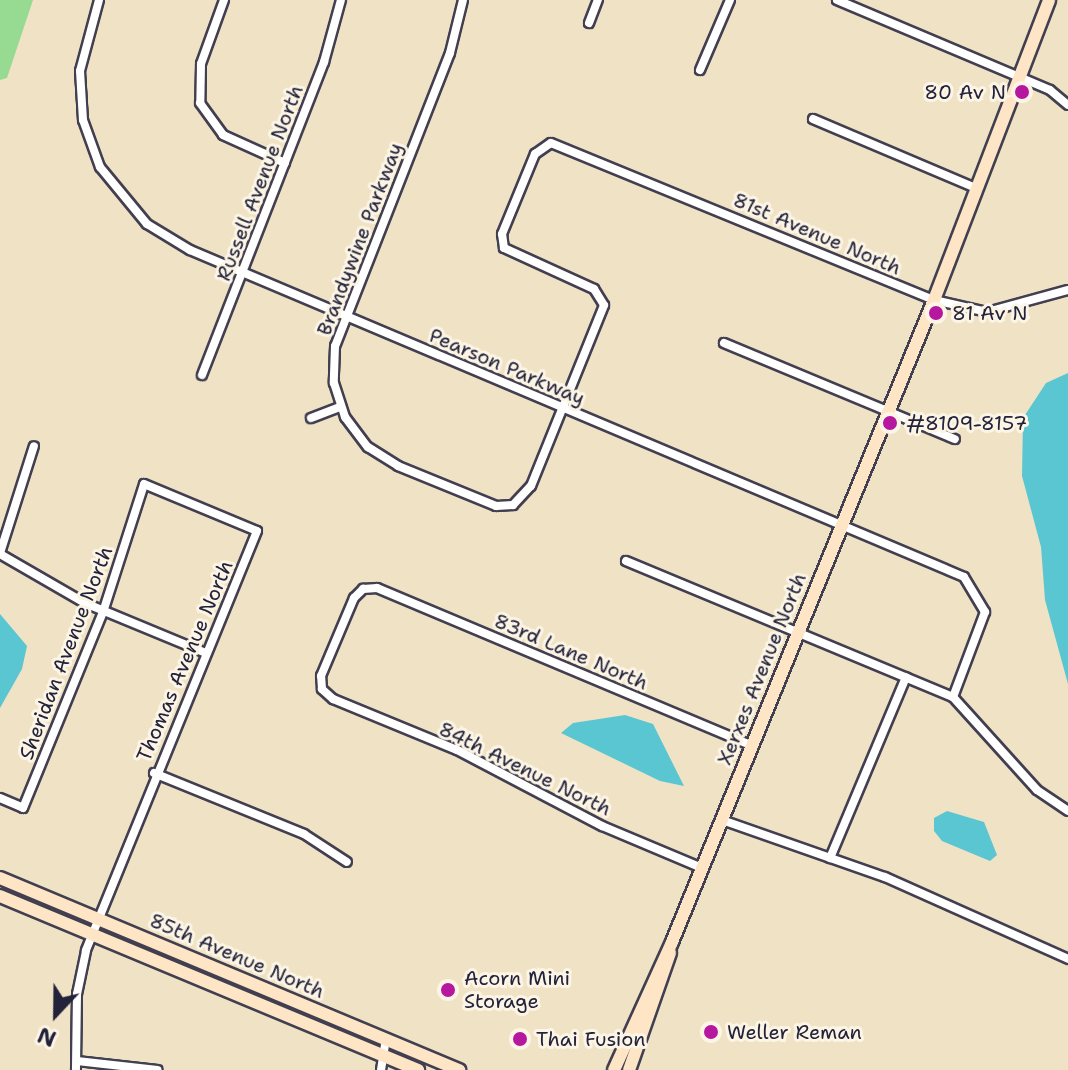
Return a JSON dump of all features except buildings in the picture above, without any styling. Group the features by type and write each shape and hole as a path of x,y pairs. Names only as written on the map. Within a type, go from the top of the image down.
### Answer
{"street":[{"name":"Pearson Parkway","path":"99,0 84,46 80,96 100,167 147,224 242,272 842,528 955,571 981,599 983,620 953,697"},
{"path":"224,0 201,64 200,103 223,135 285,163"},
{"name":"Russell Avenue North","path":"202,375 324,62 341,0"},
{"name":"Brandywine Parkway","path":"463,0 450,53 345,315 333,364 340,407 355,433 382,458 462,493 505,506 521,500 531,486 563,408"},
{"path":"589,23 598,0"},
{"path":"700,70 730,0"},
{"path":"837,0 1050,90 1068,105"},
{"name":"Xerxes Avenue North","path":"614,1070 672,942 842,528 978,189 1049,0"},
{"path":"813,119 978,189"},
{"name":"81st Avenue North","path":"563,408 604,298 594,289 514,256 502,241 535,154 543,146 559,144 934,300 987,312 1068,290"},
{"path":"724,343 955,439"},
{"path":"311,418 340,407"},
{"path":"34,446 0,554 103,612 206,653"},
{"name":"Sheridan Avenue North","path":"0,798 23,808 103,612 144,484"},
{"name":"Thomas Avenue North","path":"76,1065 77,994 92,934 154,773 257,531 144,484"},
{"path":"626,561 953,697 1037,790 1068,811"},
{"name":"83rd Lane North","path":"333,699 322,689 321,676 354,598 363,589 377,588 752,746"},
{"path":"830,858 906,677"},
{"name":"84th Avenue North","path":"333,699 457,750 602,826 702,868"},
{"path":"154,773 304,834 347,862"},
{"path":"722,820 924,893 1068,959"},
{"name":"85th Avenue North","path":"0,878 459,1070"},
{"name":"85th Avenue North","path":"0,896 418,1070"},
{"name":"Xerxes Avenue North","path":"629,1070 666,973 672,942"},
{"path":"381,1070 386,1040"},
{"path":"76,1065 157,1070"}],"green space":[{"path":"0,0 33,0 7,78 0,80"}],"water":[{"path":"1068,373 1068,684 1045,600 1041,547 1022,476 1023,418 1046,383"},
{"path":"0,614 27,646 22,669 0,708"},
{"path":"625,715 653,724 684,786 660,781 561,733 573,723"},
{"path":"947,811 984,822 997,855 990,861 942,841 934,831 934,818"}],"place":[{"name":"80 Av N","path":"1022,92"},
{"name":"81 Av N","path":"936,313"},
{"name":"#8109-8157","path":"890,423"},
{"name":"Acorn Mini Storage","path":"448,990"},
{"name":"Weller Reman","path":"711,1032"},
{"name":"Thai Fusion","path":"520,1039"}]}
